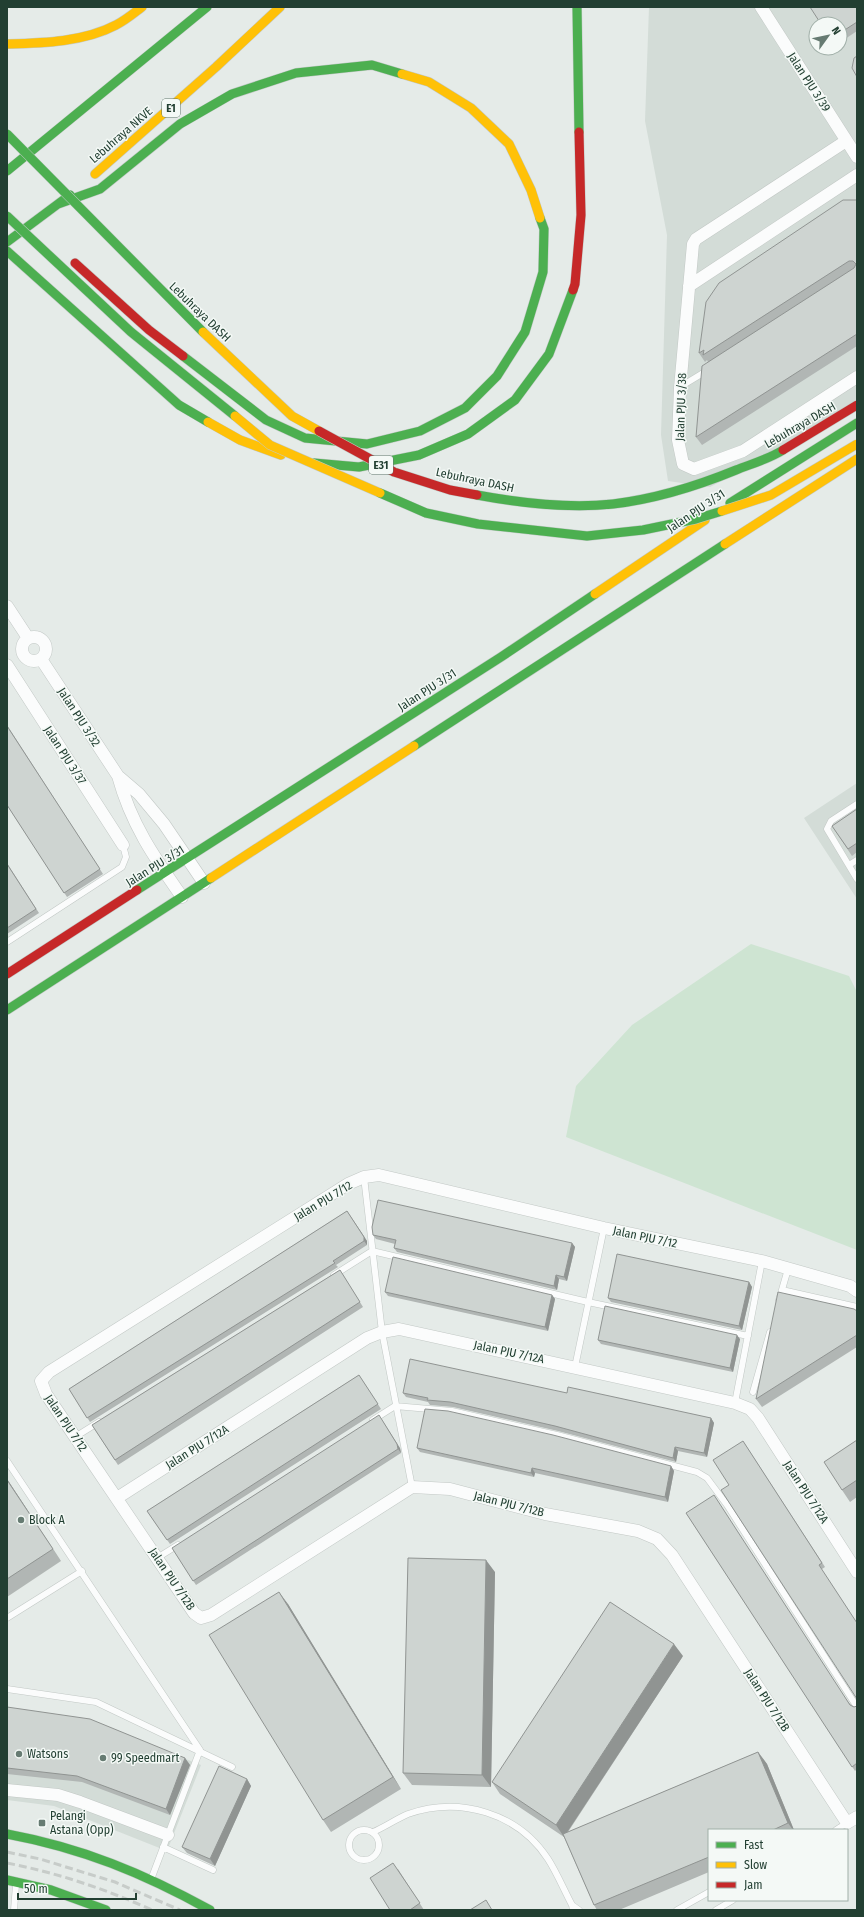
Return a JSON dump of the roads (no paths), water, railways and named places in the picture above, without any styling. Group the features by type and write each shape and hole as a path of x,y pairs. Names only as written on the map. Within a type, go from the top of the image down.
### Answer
{"main road":[{"path":"7,44 38,43 84,36 116,25 142,7"},
{"path":"7,170 178,32 206,7"},
{"name":"Lebuhraya NKVE","path":"7,242 85,182 216,67 280,7"},
{"path":"7,251 179,405 240,440 297,462 359,467 420,455 468,434 515,400 549,354 575,284 581,215 577,7"},
{"path":"58,204 100,189 180,124 232,94 296,73 372,65 429,82 471,108 509,144 531,190 544,229 543,272 525,332 497,376 465,408 420,431 367,444 305,438 266,420 149,330 72,260"},
{"name":"Lebuhraya DASH","path":"7,134 193,323 292,416 394,472 443,488 504,500 558,505 612,504 667,494 722,476 778,453 857,405"},
{"path":"24,215 41,231"},
{"name":"E31","path":"7,216 131,332 270,445 426,513 478,524 587,536 643,530 696,519 771,495 857,444"},
{"name":"Jalan PJU 3/31","path":"7,974 501,657 736,499 857,423"},
{"path":"7,1010 857,459"},
{"path":"7,1834 28,1837 88,1855 151,1878 210,1910"},
{"path":"7,1880 17,1881 51,1890 106,1910"}],"street":[{"name":"Jalan PJU 3/39","path":"761,7 857,157"},
{"name":"Jalan PJU 3/38","path":"846,141 696,240 692,250 680,388 678,440 682,464 694,469 743,450 857,377"},
{"path":"689,286 857,175"},
{"path":"7,606 28,638"},
{"path":"36,637 45,644 45,652 41,659 34,661 24,655 23,644 28,638 36,637"},
{"name":"Jalan PJU 3/32","path":"41,659 118,776 139,794 164,824 204,883"},
{"name":"Jalan PJU 3/37","path":"7,665 123,845"},
{"name":"Jalan PJU 3/32","path":"118,776 125,802 135,824 165,873 182,897"},
{"name":"Jalan PJU 7/12","path":"117,1498 46,1394 41,1381 48,1372 348,1184 364,1177 379,1175 604,1228 762,1261 855,1287"},
{"name":"Jalan PJU 7/12A","path":"117,1498 367,1338 382,1332 399,1328 735,1403 750,1409 758,1418 857,1572"},
{"name":"Jalan PJU 7/12B","path":"117,1498 194,1613 201,1618 211,1615 412,1487 450,1489 545,1514 638,1531 656,1539 672,1555 852,1820"},
{"path":"7,1790 58,1795 168,1835"}],"lane":[{"path":"680,388 713,366"},
{"path":"857,804 831,821 827,829 857,879"},
{"path":"7,942 122,867 126,857 123,845"},
{"path":"849,865 857,860"},
{"path":"364,1177 382,1332 395,1406 412,1487"},
{"path":"574,1367 604,1228"},
{"path":"324,1280 372,1251 588,1302 748,1336"},
{"path":"735,1403 762,1261"},
{"path":"778,1305 788,1268"},
{"path":"782,1290 857,1307"},
{"path":"753,1392 772,1327"},
{"path":"368,1423 395,1406 452,1411 557,1435 690,1470 707,1478 727,1505 857,1707"},
{"path":"75,1437 102,1420"},
{"path":"7,1461 82,1571 200,1750"},
{"path":"157,1558 184,1541"},
{"path":"7,1618 82,1571"},
{"path":"7,1689 96,1702 200,1750 232,1767"},
{"path":"151,1878 200,1750"},
{"path":"373,1832 379,1843 376,1854 366,1860 354,1857 348,1847 351,1836 356,1831 362,1829 373,1832 408,1814 433,1809 460,1808 479,1810 499,1816 526,1834 548,1859 573,1907 579,1910"},
{"path":"838,1829 852,1820"},
{"path":"163,1847 213,1870"},
{"path":"14,1910 17,1881"},
{"path":"677,1910 708,1893"},
{"path":"716,1910 731,1901"}],"railway":[{"path":"7,1852 40,1859 115,1882 180,1910"},
{"path":"7,1863 81,1882 152,1910"}],"place":[{"name":"Block A","path":"21,1520"},
{"name":"Watsons","path":"19,1754"},
{"name":"99 Speedmart","path":"103,1758"},
{"name":"Pelangi Astana (Opp)","path":"42,1823"}]}
